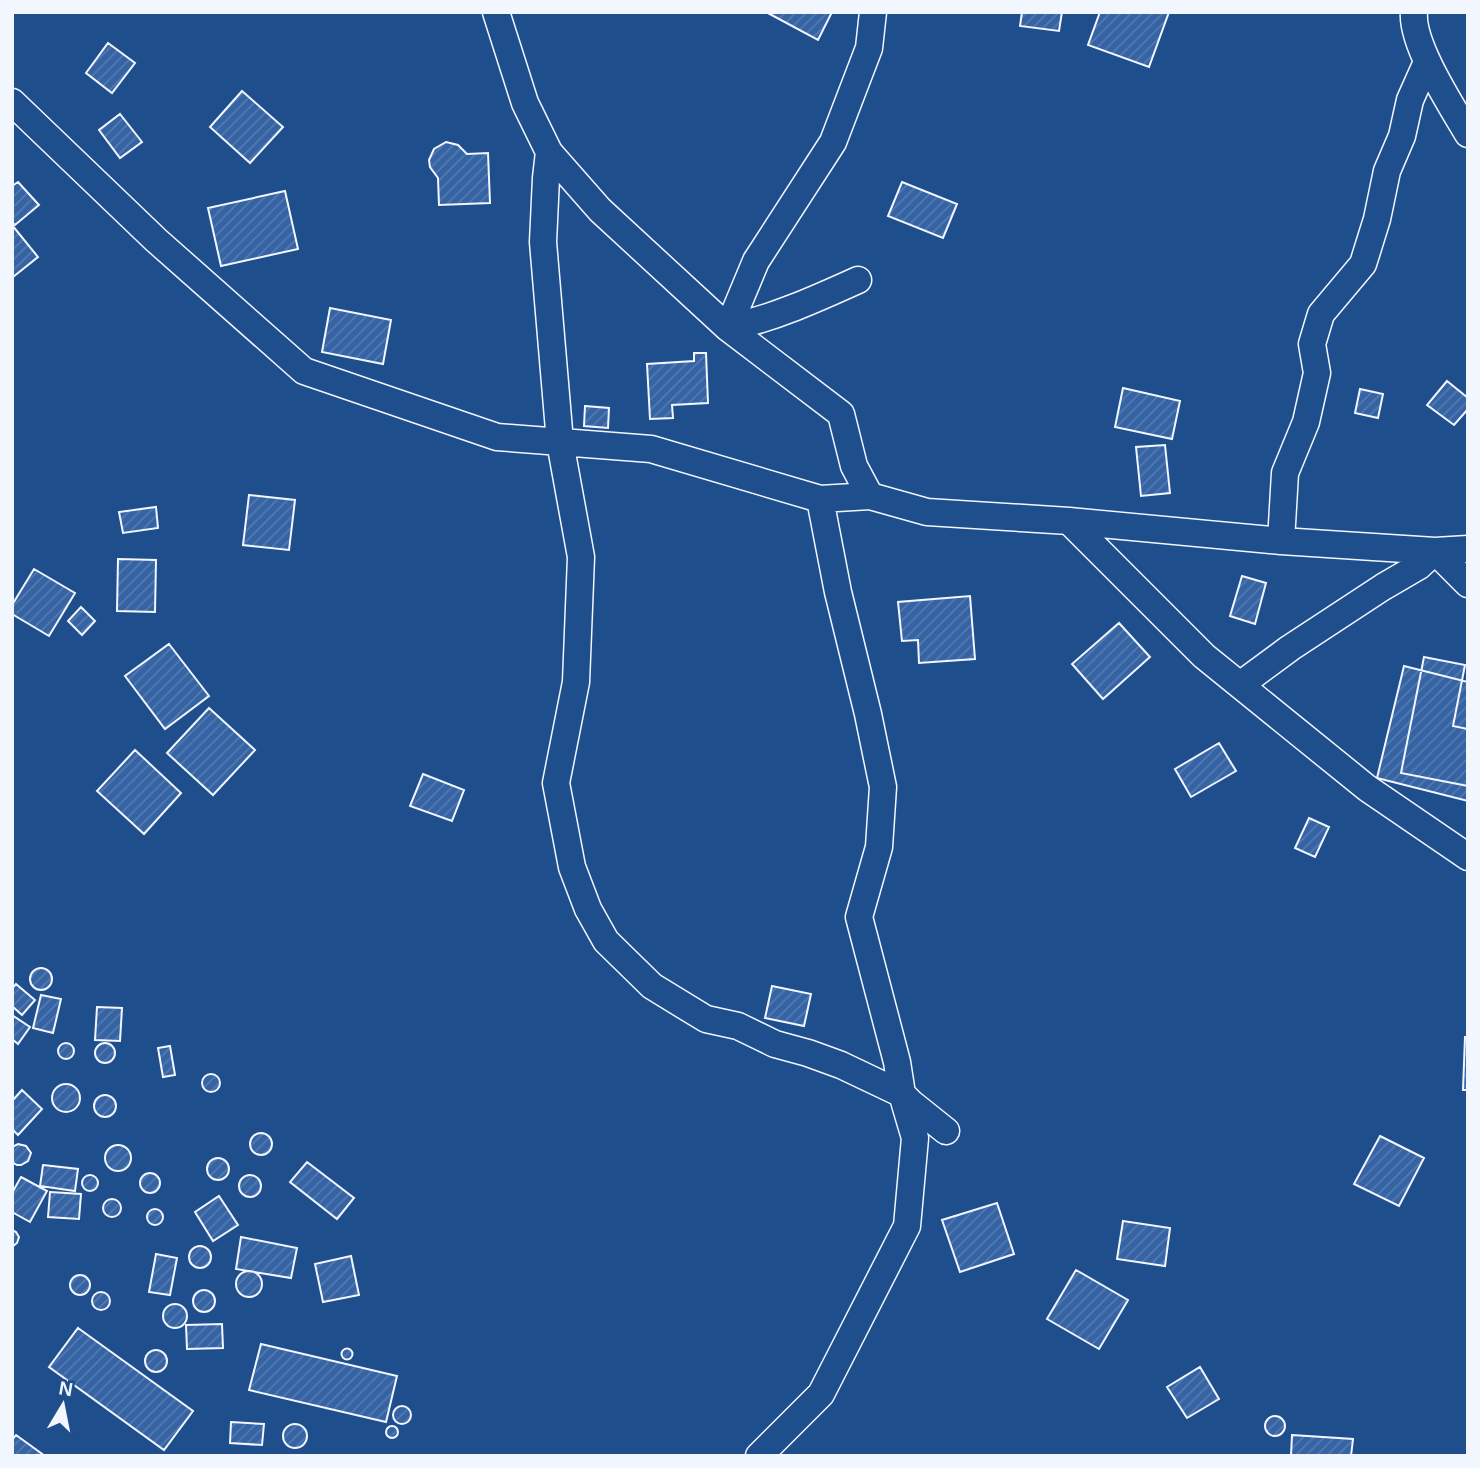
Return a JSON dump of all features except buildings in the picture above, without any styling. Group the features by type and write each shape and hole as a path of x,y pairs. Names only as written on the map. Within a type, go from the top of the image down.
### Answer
{"street":[{"path":"496,12 524,103 549,152 600,210 728,328 841,414 854,466 870,496"},
{"path":"728,328 756,261 833,142 869,48 873,12"},
{"path":"1414,12 1413,21 1427,62 1468,134"},
{"path":"1281,541 1285,473 1306,422 1317,373 1311,344 1321,314 1363,264 1377,219 1387,171 1402,136 1410,100 1427,62"},
{"path":"12,102 156,240 304,371 498,437 650,449 820,499 870,496 927,512 1069,521 1281,541 1435,551 1468,549"},
{"path":"549,152 542,242 560,442 581,557 576,682 556,783 572,867 589,909 606,941 652,986 706,1019 738,1026 775,1044 841,1065 902,1094 946,1131"},
{"path":"728,328 787,311 859,280"},
{"path":"759,1456 821,1394 906,1226 915,1138 859,916 879,847 883,787 838,592 820,499"},
{"path":"1069,521 1204,656 1367,788 1468,857"},
{"path":"1241,685 1299,642 1419,566 1435,551"},
{"path":"1435,551 1468,584"}]}
